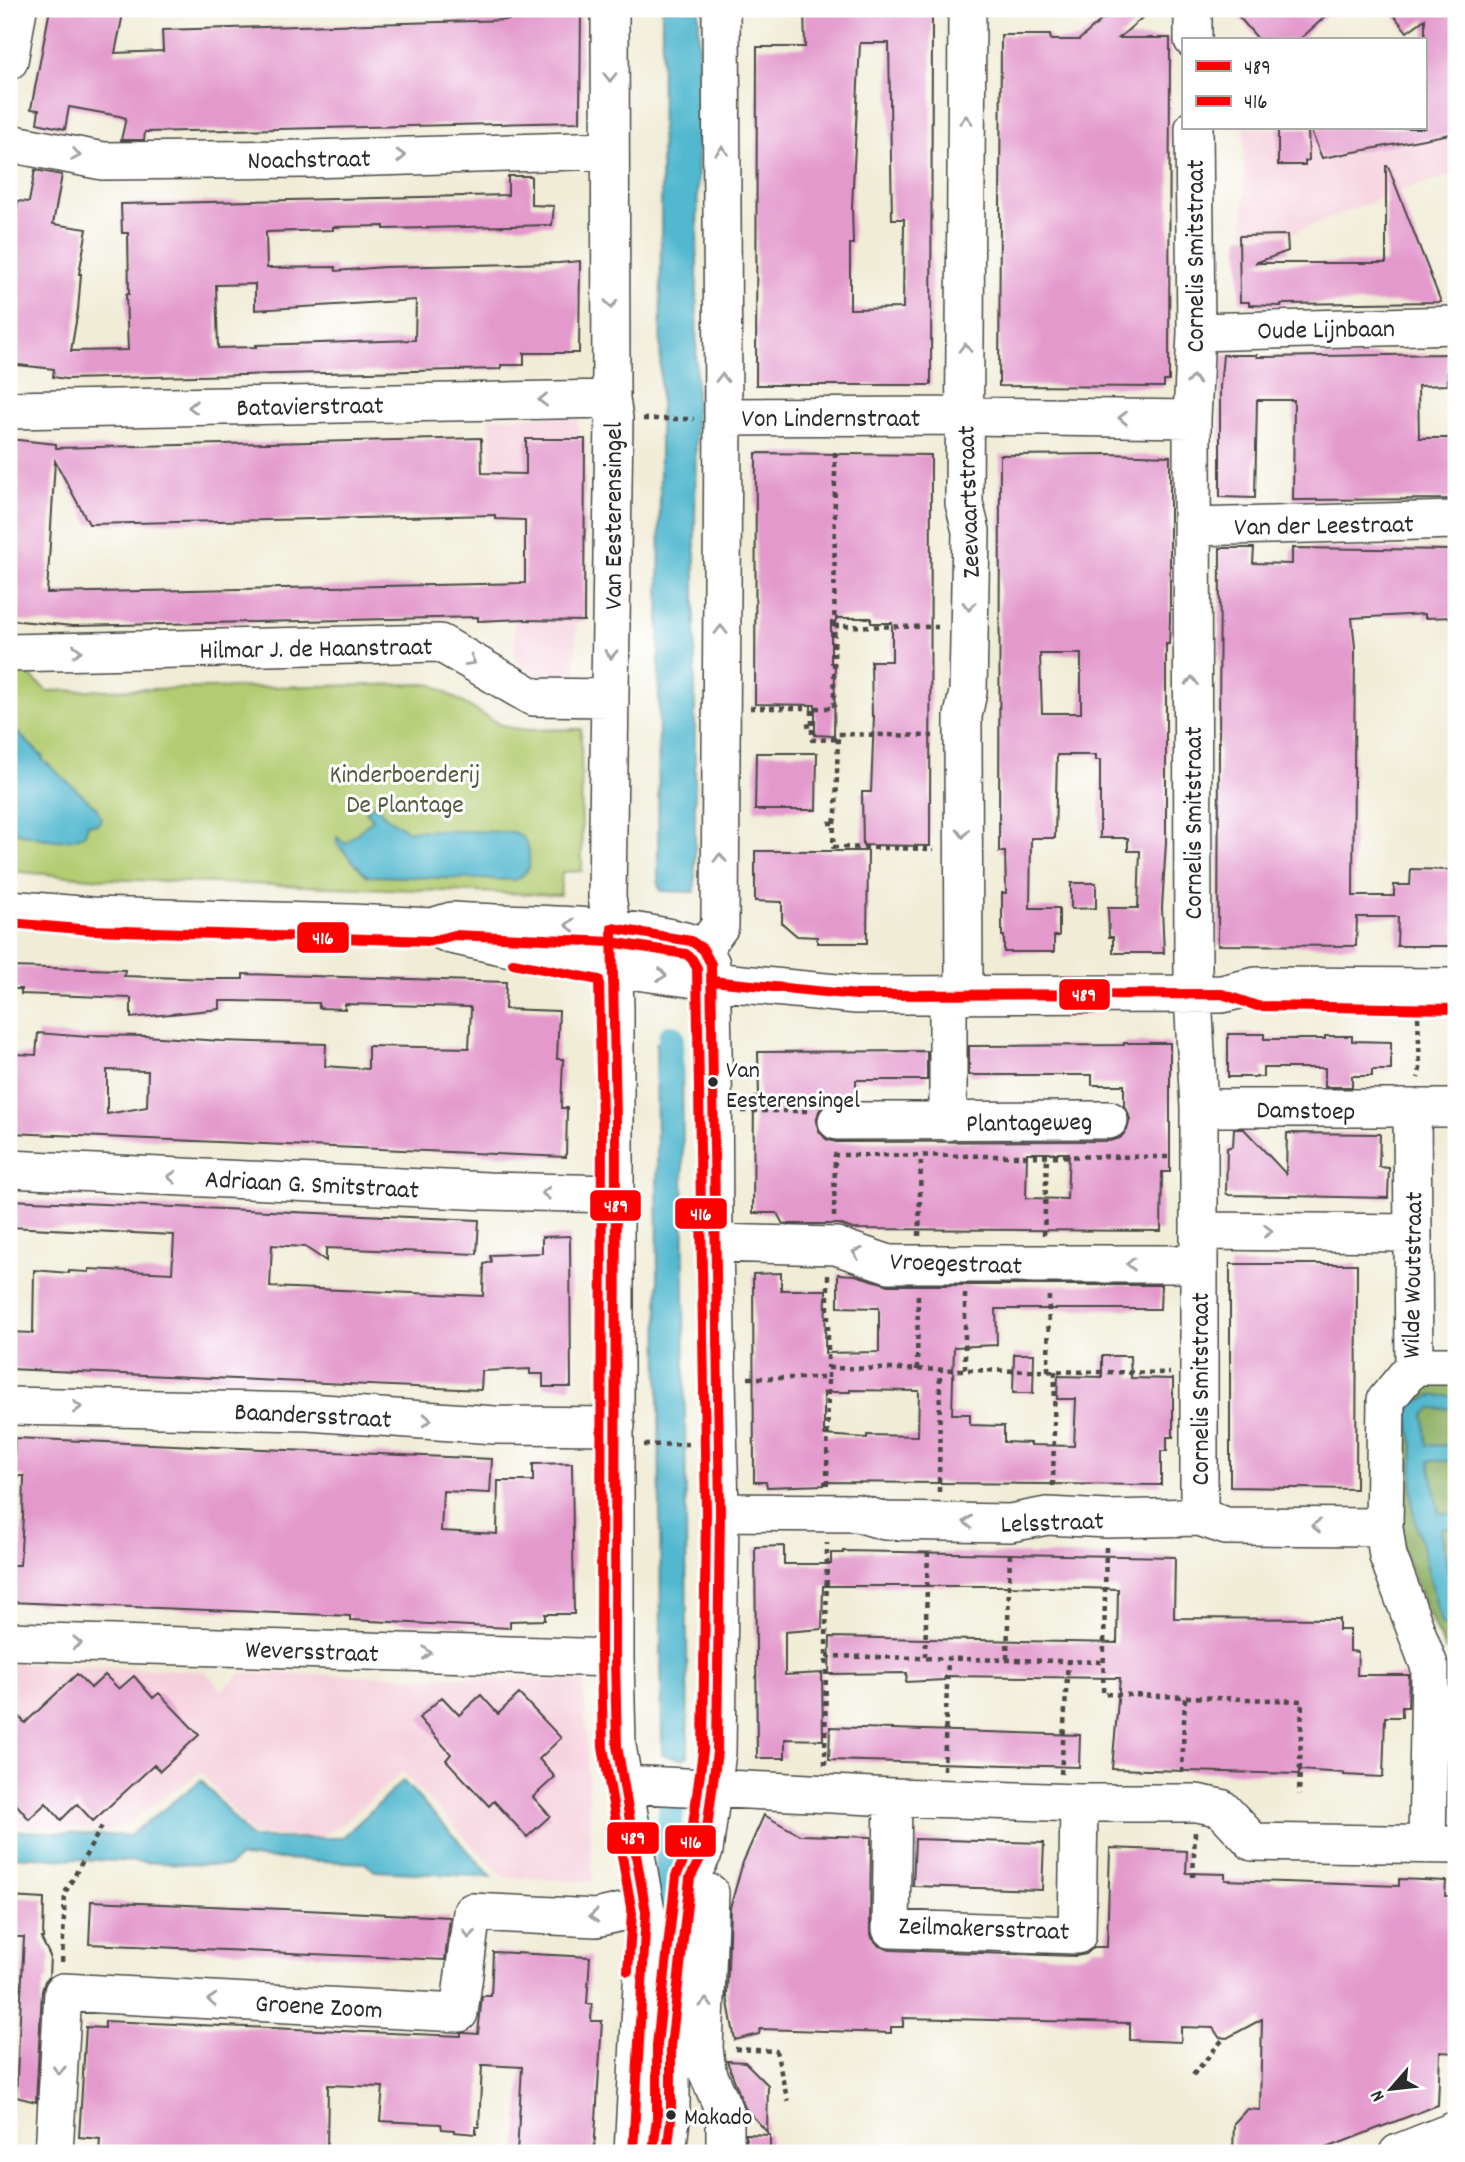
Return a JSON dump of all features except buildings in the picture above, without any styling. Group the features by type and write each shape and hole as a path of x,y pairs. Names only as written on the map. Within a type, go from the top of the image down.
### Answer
{"street":[{"path":"9,61 18,9"},
{"name":"Van Eesterensingel","path":"610,9 611,399 614,419 607,897 612,928 615,1194 631,1435 615,1657 617,1746 646,1912 634,2153"},
{"path":"667,2153 671,2119 671,2047 690,1878 704,1851 717,1752 719,1379 707,965 720,926 721,708 712,418 721,9"},
{"name":"Zeevaartstraat","path":"956,995 963,849 963,716 968,692 971,531 964,503 967,9"},
{"path":"1193,9 1193,38"},
{"name":"Cornelis Smitstraat","path":"1194,130 1196,332 1192,419 1192,527 1207,994 1199,1108 1199,1517"},
{"name":"Noachstraat","path":"9,143 103,161 310,159 610,150"},
{"name":"Oude Lijnbaan","path":"1196,332 1456,325"},
{"name":"Batavierstraat","path":"9,410 611,399"},
{"name":"Von Lindernstraat","path":"712,418 964,416 1192,419"},
{"name":"Van der Leestraat","path":"1192,527 1456,520"},
{"name":"Hilmar J. de Haanstraat","path":"9,653 440,643 533,696 610,698"},
{"path":"9,909 92,916 432,927 452,921 612,928 691,941 707,965"},
{"path":"432,927 451,935 613,968 707,965 857,995 1207,994 1256,986 1456,987"},
{"path":"1207,994 1257,1006 1456,1009"},
{"name":"Plantageweg","path":"948,1122 956,995"},
{"name":"Damstoep","path":"1199,1108 1456,1108"},
{"name":"Wilde Woutstraat","path":"1412,1110 1415,1366 1386,1400 1384,1527 1388,1556 1443,1669 1442,1845"},
{"name":"Plantageweg","path":"836,1121 1110,1120"},
{"name":"Adriaan G. Smitstraat","path":"9,1169 474,1191 615,1194"},
{"name":"Vroegestraat","path":"714,1243 830,1245 889,1264 1046,1264 1200,1247 1412,1233"},
{"path":"1415,1366 1456,1366"},
{"name":"Baandersstraat","path":"9,1406 308,1412 631,1435"},
{"name":"Lelsstraat","path":"720,1512 858,1513 885,1521 1010,1523 1052,1517 1199,1517 1226,1525 1384,1527"},
{"name":"Weversstraat","path":"9,1641 615,1657"},
{"path":"623,1784 944,1799 1188,1803 1221,1808 1253,1842 1442,1845"},
{"name":"Zeilmakersstraat","path":"893,1797 891,1929 1077,1935 1070,1803"},
{"path":"704,1851 711,1879 706,2060 725,2113 725,2153"},
{"name":"Groene Zoom","path":"63,1992 459,2012 472,1912 596,1918 622,1912 646,1912"},
{"path":"54,2153 63,1992"},
{"path":"1398,2153 1456,2130"}],"path":[{"path":"721,708 834,708 835,416"},
{"path":"657,419 712,418"},
{"path":"834,626 969,628"},
{"path":"812,708 809,726 812,740 837,739"},
{"path":"963,737 838,734 836,813 831,823 833,847 963,849"},
{"path":"1417,1009 1420,1069"},
{"path":"713,1111 837,1111 836,1121"},
{"path":"825,1794 828,1368 835,1155 1199,1157"},
{"path":"917,1370 920,1156"},
{"path":"1047,1157 1048,1371"},
{"path":"965,1264 965,1369"},
{"path":"828,1368 1199,1374"},
{"path":"925,1657 940,1370"},
{"path":"1052,1517 1055,1371"},
{"path":"719,1379 828,1378"},
{"path":"631,1435 696,1444"},
{"path":"1107,1519 1103,1694 1302,1701 1299,1795"},
{"path":"1007,1659 1010,1523"},
{"path":"826,1656 1104,1662"},
{"path":"944,1799 948,1658"},
{"path":"1068,1661 1070,1803"},
{"path":"1185,1697 1188,1803 1194,1877"},
{"path":"63,1992 65,1893 102,1826"},
{"path":"1193,2074 1224,2038"},
{"path":"706,2060 776,2051 788,2102"}],"shaded area":[{"path":"1456,37 1456,174 1402,190 1291,234 1244,233 1244,130 1426,130 1426,55"},
{"path":"579,414 576,675 572,679 546,680 515,662 514,618 519,617 519,523 493,521 490,418"},
{"path":"9,1663 205,1671 222,1690 242,1673 584,1680 593,1882 503,1877 402,1772 342,1824 320,1837 252,1834 201,1772 116,1830 9,1825"}],"green space":[{"name":"Kinderboerderij De Plantage","path":"9,667 20,667 47,691 424,684 433,685 499,724 511,728 581,729 582,871 562,872 560,895 104,879 9,871"},
{"path":"1400,1379 1456,1380 1456,1651 1446,1650 1435,1629 1400,1542"}],"water":[{"path":"662,9 699,9 695,892 661,891 658,884"},
{"path":"9,724 42,759 96,807 101,818 98,824 88,824 85,834 67,840 9,831"},
{"path":"372,806 406,830 518,834 528,846 529,868 515,880 367,876 337,844 337,837 345,844 373,819 366,811"},
{"path":"656,1043 677,1044 682,1047 688,1756 682,1759 662,1755"},
{"path":"1431,1396 1456,1396 1456,1408 1431,1409 1424,1416 1427,1445 1456,1446 1456,1461 1429,1461 1439,1513 1456,1514 1456,1528 1444,1527 1441,1530 1450,1583 1456,1586 1456,1599 1453,1599 1450,1605 1456,1613 1456,1626 1445,1626 1441,1623 1412,1506 1413,1443 1408,1413 1415,1402"},
{"path":"201,1780 251,1838 342,1838 403,1781 492,1877 375,1871 365,1863 239,1857 229,1866 9,1856 9,1830 129,1836"},
{"path":"661,1870 673,1871 663,2022 652,2021"}],"waterway":[{"path":"669,1079 671,1037"},
{"path":"665,1907 671,1809"}],"transit line":[{"name":"416","path":"9,923 92,930 431,941 454,935 611,942 686,954 697,968 706,1512 703,1751 690,1847 676,1876 657,2045 657,2118 653,2151"},
{"name":"489","path":"633,2153 646,1912 617,1746 616,1119 612,928 691,941 703,949 711,964 720,1512 717,1752 704,1851 690,1878 671,2047 671,2119 667,2153"},
{"name":"416","path":"513,963 599,980 602,1119 603,1747 632,1913 628,1971"},
{"name":"489","path":"711,981 857,995 1222,994 1257,1006 1456,1009"}],"place":[{"name":"Van Eesterensingel","path":"713,1082"},
{"name":"Makado","path":"671,2115"}]}
